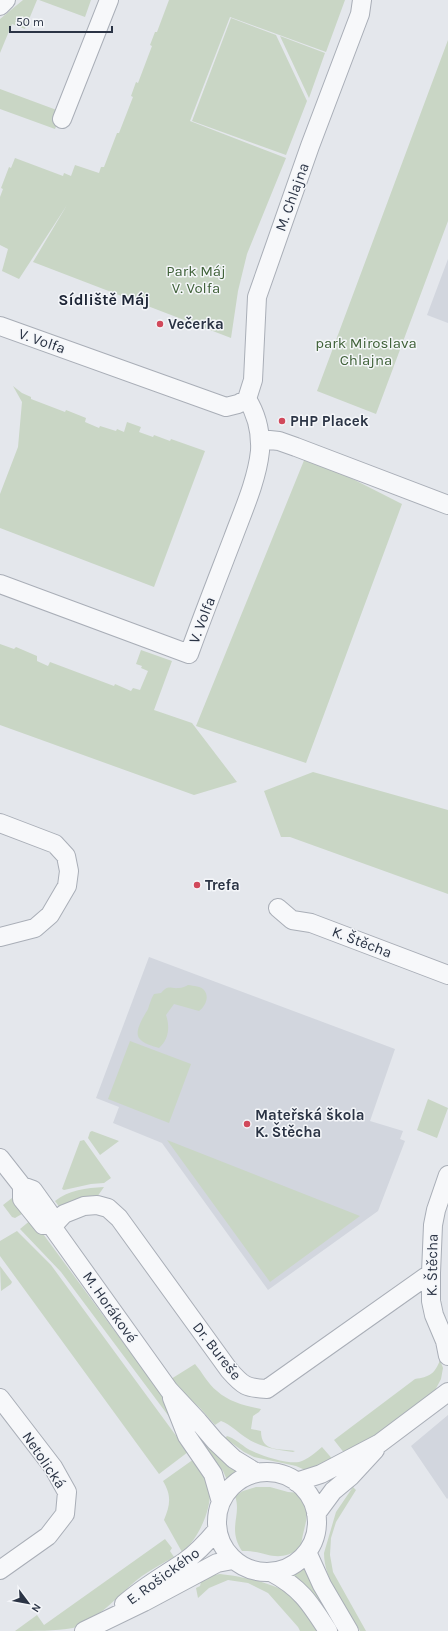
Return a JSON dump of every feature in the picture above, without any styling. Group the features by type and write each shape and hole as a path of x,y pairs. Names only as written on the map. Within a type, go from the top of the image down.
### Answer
{"street":[{"path":"0,6 6,0"},
{"path":"62,119 109,0"},
{"name":"M. Chlajna","path":"247,399 253,380 257,297 310,146 360,14 362,0"},
{"name":"V. Volfa","path":"0,326 226,407 238,404 247,399 256,416 260,439 260,451 253,481 241,518 188,654 0,584"},
{"path":"260,439 279,441 448,505"},
{"path":"0,823 55,844 66,856 69,871 67,886 50,914 35,928 0,937"},
{"name":"K. Štěcha","path":"278,908 292,920 311,923 448,975"},
{"name":"M. Horákové","path":"0,1158 22,1186 22,1199 43,1225 51,1226 169,1390 215,1441 234,1459 257,1473"},
{"name":"K. Štěcha","path":"448,1175 436,1210 433,1225 431,1272 431,1301 434,1315 448,1356"},
{"name":"Dr. Bureše","path":"51,1226 64,1214 84,1206 96,1205 108,1208 119,1218 229,1370 239,1382 249,1388 267,1389 431,1272"},
{"name":"M. Horákové","path":"169,1390 186,1436 213,1474 221,1502"},
{"path":"296,1482 321,1474 380,1442 448,1392"},
{"name":"Netolická","path":"0,1398 53,1467 67,1492 65,1514 48,1536 0,1570"},
{"path":"316,1514 333,1491 366,1461 380,1442"},
{"path":"271,1472 284,1475 296,1482 306,1491 316,1514 316,1527 313,1540 307,1552 297,1562 285,1569 271,1572 257,1572 244,1567 233,1560 220,1541 217,1530 217,1516 221,1502 230,1488 242,1479 257,1473 271,1472"},
{"name":"E. Rošického","path":"106,1619 154,1580 184,1561 202,1547 217,1530"},
{"path":"307,1552 322,1585 350,1631"},
{"name":"E. Rošického","path":"84,1631 218,1564 233,1560"},
{"path":"271,1572 288,1582 309,1602 328,1631"}],"shaded area":[{"path":"448,259 448,323 427,315"},
{"name":"Mateřská škola K. Štěcha","path":"149,957 395,1049 370,1121 403,1131 400,1139 405,1141 378,1211 268,1290 162,1143 113,1123 119,1107 96,1098"},
{"path":"448,1415 448,1498 447,1499 411,1446"}],"green space":[{"path":"23,0 37,0 25,29 12,24 0,53 0,19"},
{"path":"39,0 91,0 85,17"},
{"name":"Park Máj V. Volfa","path":"169,0 345,0 326,52 230,17 190,121 286,158 247,254 238,291 231,338 33,262 67,205 19,279 2,271 8,249 0,245 0,197 3,189 1,188 9,167 11,168 15,158 63,176 64,173 71,176 75,165 99,173 101,167 104,167 117,133 119,133 133,97 131,96 136,82 138,83 152,46 150,45 155,32 157,32"},
{"path":"231,18 276,35 307,101 286,155 192,121"},
{"path":"280,36 325,53 309,98"},
{"name":"park Miroslava Chlajna","path":"448,40 448,221 376,414 317,391"},
{"path":"0,89 62,112 55,129 0,109"},
{"path":"13,386 22,393 31,397 31,399 86,418 85,422 99,428 100,426 116,431 117,429 124,432 127,422 141,427 139,432 153,437 154,435 170,441 171,439 205,451 154,587 0,528 0,494 18,447 22,402"},
{"path":"305,458 333,469 402,504 306,763 196,726"},
{"path":"0,644 14,649 16,647 37,656 37,661 48,666 50,662 131,691 133,688 140,690 148,671 141,668 142,666 136,664 141,650 172,661 154,710 192,723 237,782 194,795 0,725"},
{"path":"313,772 448,810 448,894 290,837 281,837 264,791"},
{"path":"188,985 199,987 204,990 207,999 203,1007 199,1011 174,1004 166,1015 168,1033 165,1041 159,1048 143,1042 139,1038 138,1032 142,1019 154,994 161,993 168,988 180,988"},
{"path":"130,1041 191,1064 169,1123 108,1099"},
{"path":"428,1099 448,1108 437,1138 417,1130"},
{"path":"92,1131 119,1141 100,1155 88,1138 90,1132"},
{"path":"84,1140 111,1178 104,1183 91,1184 64,1190 62,1189 80,1141"},
{"path":"167,1140 360,1216 270,1282"},
{"path":"104,1187 97,1197 87,1197 60,1208 55,1201 66,1194 78,1190"},
{"path":"12,1198 27,1211 15,1218 12,1217 3,1205"},
{"path":"32,1219 162,1395 179,1430 61,1272 20,1229"},
{"path":"17,1231 51,1265 188,1452 159,1474 0,1256 0,1241"},
{"path":"0,1266 12,1282 1,1291"},
{"path":"440,1360 443,1368 441,1379 431,1398 345,1454 334,1440 415,1379 428,1376 434,1372"},
{"path":"195,1364 211,1385 222,1395 238,1403 261,1409 253,1416 251,1429 261,1431 264,1443 272,1448 295,1451 293,1452 274,1449 262,1446 221,1421 215,1425 200,1408 176,1387 171,1379"},
{"path":"227,1436 248,1449 287,1462 302,1461 322,1447 335,1462 305,1470 296,1466 254,1457 244,1452 225,1438"},
{"path":"200,1437 240,1472 240,1474 227,1480 223,1471 198,1439"},
{"path":"194,1459 206,1477 210,1487 209,1504 207,1513 199,1531 182,1552 164,1520 168,1510 169,1496 163,1481"},
{"path":"256,1487 270,1487 288,1492 300,1493 304,1501 307,1514 301,1548 284,1556 271,1556 258,1552 242,1551 238,1543 235,1529 237,1503 235,1496 243,1491"},
{"path":"353,1487 356,1490 336,1522 331,1538 330,1555 333,1572 366,1631 360,1631 337,1594 328,1574 324,1553 336,1512"},
{"path":"165,1539 172,1548 170,1551 174,1557 142,1576 102,1612 93,1618 73,1628 15,1631 37,1615 44,1625"},
{"path":"304,1567 342,1631 337,1631 311,1591 289,1573"},
{"path":"220,1574 270,1585 288,1593 295,1598 318,1631 300,1631 268,1593 248,1583 228,1580 209,1588 198,1598 196,1588 200,1586 200,1580 208,1576"}],"place":[{"name":"Večerka","path":"160,324"},
{"name":"PHP Placek","path":"282,421"},
{"name":"Trefa","path":"197,885"},
{"name":"Mateřská škola K. Štěcha","path":"247,1124"}],"district":[{"name":"Sídliště Máj","path":"104,299"}]}
